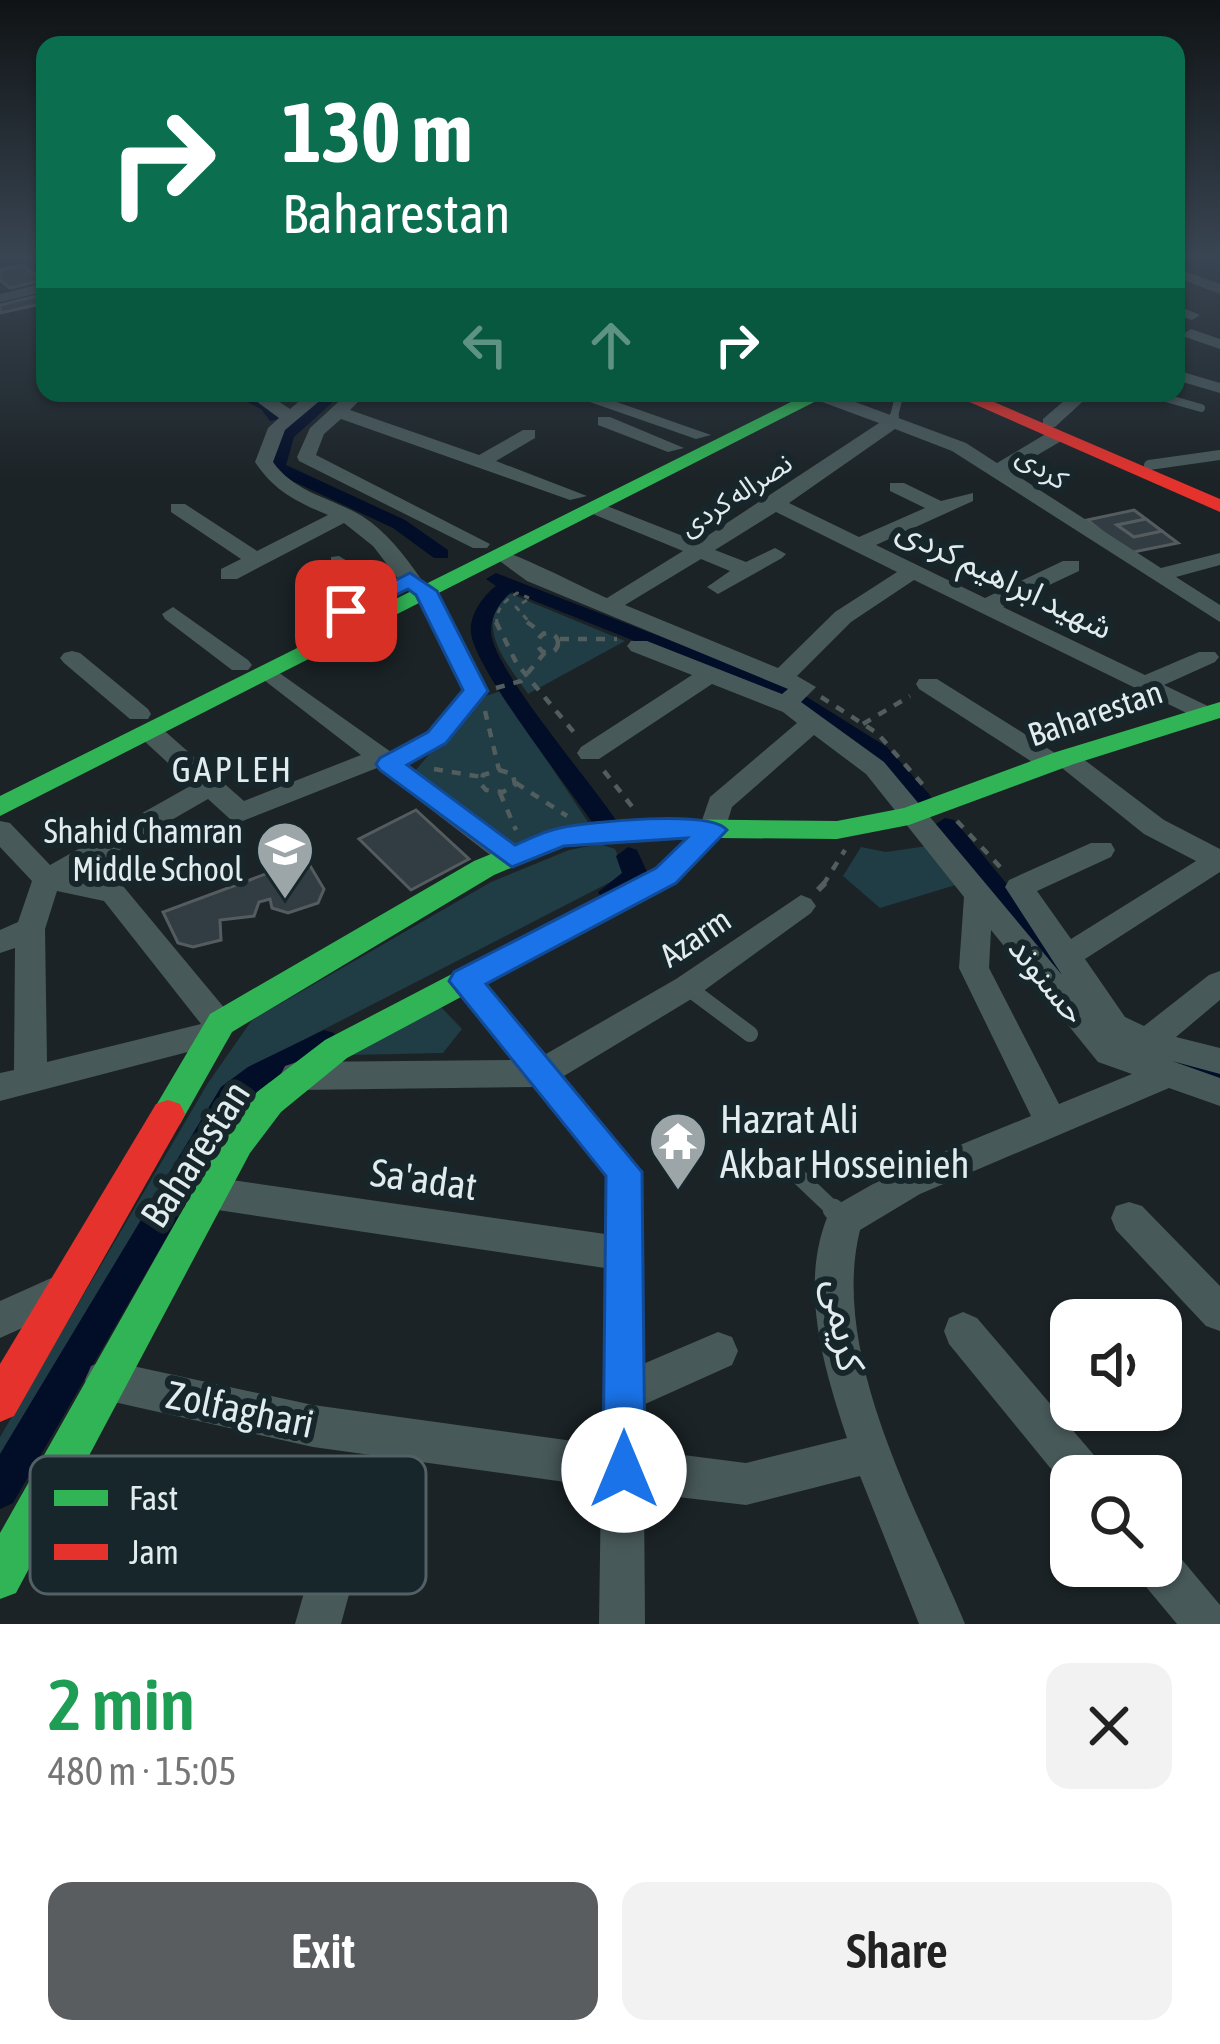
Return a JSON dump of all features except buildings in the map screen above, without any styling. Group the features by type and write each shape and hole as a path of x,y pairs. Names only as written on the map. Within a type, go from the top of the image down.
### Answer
{"main road":[{"path":"586,502 675,448 769,402"},
{"path":"0,782 268,672 418,585 805,402"},
{"path":"995,402 1220,506"},
{"path":"1053,429 1220,495"},
{"path":"0,807 240,664 382,593 418,585"},
{"name":"Baharestan","path":"0,1402 217,1029 484,868 560,837 855,826 914,815 1059,761 1213,712"},
{"name":"Baharestan","path":"64,1456 238,1143 269,1102 336,1049 666,875 713,830"},
{"name":"Baharestan","path":"0,1577 30,1521"}],"street":[{"path":"1191,334 1220,344"},
{"path":"1185,378 1220,388"},
{"path":"268,402 290,417"},
{"path":"72,658 240,813 387,761 437,737 476,691 418,585 387,546 343,514 290,493 264,462 269,439 309,402"},
{"path":"349,402 307,445 311,463 491,549 535,577 790,689"},
{"path":"600,402 701,435"},
{"path":"612,406 619,402"},
{"name":"کردی","path":"841,402 959,448 1220,615"},
{"path":"997,471 1053,429 1076,402"},
{"path":"338,412 586,502 747,570"},
{"path":"594,417 675,448"},
{"name":"نصراله کردی","path":"607,607 775,504 892,423"},
{"path":"481,462 529,434"},
{"path":"897,487 940,508"},
{"path":"859,544 966,497"},
{"name":"شهید ابراهیم کردی","path":"775,504 1213,712"},
{"path":"178,508 257,560"},
{"path":"229,574 343,514"},
{"path":"718,586 775,554"},
{"path":"1159,575 1220,559"},
{"path":"339,562 382,593"},
{"path":"986,606 1071,566"},
{"path":"790,689 843,617 913,571"},
{"path":"172,614 240,664"},
{"path":"639,646 710,674 790,689"},
{"path":"1148,683 1207,657"},
{"path":"268,672 518,854"},
{"path":"590,753 710,674"},
{"path":"928,684 1059,761 1154,827 1219,860"},
{"name":"حسنوند","path":"790,689 812,722 875,768 1108,1053 1220,1061"},
{"path":"713,830 719,803 812,722"},
{"path":"0,830 47,879 113,893 217,1029 16,1083 30,929 47,879 210,786"},
{"name":"حسنوند","path":"1101,850 1019,887 1114,1026 1156,1059 1220,1092"},
{"path":"1067,956 1219,860"},
{"path":"979,895 974,968 1051,1123"},
{"name":"Azarm","path":"542,1072 687,987 801,906"},
{"path":"0,942 30,929"},
{"path":"465,981 624,1172 622,1624"},
{"path":"844,1220 907,1183 1051,1123 1156,1059 1220,983"},
{"path":"297,1076 542,1072"},
{"name":"Sa'adat","path":"211,1193 624,1254"},
{"path":"1129,1218 1220,1313"},
{"name":"کریمی","path":"844,1220 833,1272 837,1320 873,1452 942,1624"},
{"path":"0,1320 67,1288"},
{"path":"963,1331 1066,1455"},
{"path":"624,1393 718,1351"},
{"name":"Zolfaghari","path":"105,1380 313,1426 746,1484 873,1452"},
{"path":"1175,1587 1206,1624"},
{"path":"318,1624 326,1594"}],"lane":[{"path":"892,423 898,402"},
{"path":"1180,402 1201,408"},
{"path":"1150,465 1220,454"},
{"path":"687,987 750,1034"},
{"path":"794,1173 844,1220"}],"path":[{"path":"547,697 500,636 496,624 506,598 517,592 529,598 516,607 520,617 545,635 611,637 639,646"},
{"path":"545,635 535,643 547,650"},
{"path":"486,694 521,682 547,650 557,648 560,639"},
{"path":"863,724 928,684"},
{"path":"483,703 499,770"},
{"path":"387,761 482,777 499,770 513,774 516,783 596,834"},
{"path":"482,777 485,790 500,793 516,783"},
{"path":"500,793 518,854"},
{"path":"801,906 835,872 855,826"}],"shaded area":[{"path":"506,592 625,641 528,694 493,631 497,605"},
{"path":"501,691 588,822 514,845 415,771 476,699"},
{"path":"600,844 615,849 626,874 280,1052 0,1490 0,1437 208,1083 252,1020 491,882 569,850"},
{"path":"927,846 959,884 880,908 843,876 861,847 886,852"},
{"path":"441,1007 462,1029 443,1053 350,1055"}],"waterway":[{"path":"258,402 276,418"},
{"path":"323,402 288,434 277,455 277,467 399,524 441,554"},
{"path":"496,579 780,691"},
{"path":"508,585 489,601 481,633 504,682 606,823"},
{"path":"802,701 879,752 921,800"},
{"path":"945,826 1064,973"},
{"path":"611,892 636,876 628,856"},
{"path":"0,1490 232,1096 258,1075 324,1041"},
{"path":"1149,1054 1220,1076"}],"traffic: fast":[{"path":"0,807 805,402"},
{"path":"168,1114 221,1023 484,868 560,837 663,828 837,830 909,816 1065,758 1220,710"},
{"path":"66,1456 238,1143 269,1102 336,1049 666,875 713,829"},
{"path":"0,1577 30,1522"}],"traffic: jam":[{"path":"979,402 1220,506"},
{"path":"0,1402 168,1114"}],"place":[{"name":"Shahid Chamran Middle School","path":"285,901"},
{"name":"Hazrat Ali Akbar Hosseinieh","path":"678,1192"}],"district":[{"name":"GAPLEH","path":"233,769"}],"route":[{"path":"346,611 410,579 426,591 476,691 437,737 389,764 512,857 560,837 664,828 713,830 666,875 465,981 624,1172 624,1470"}]}
